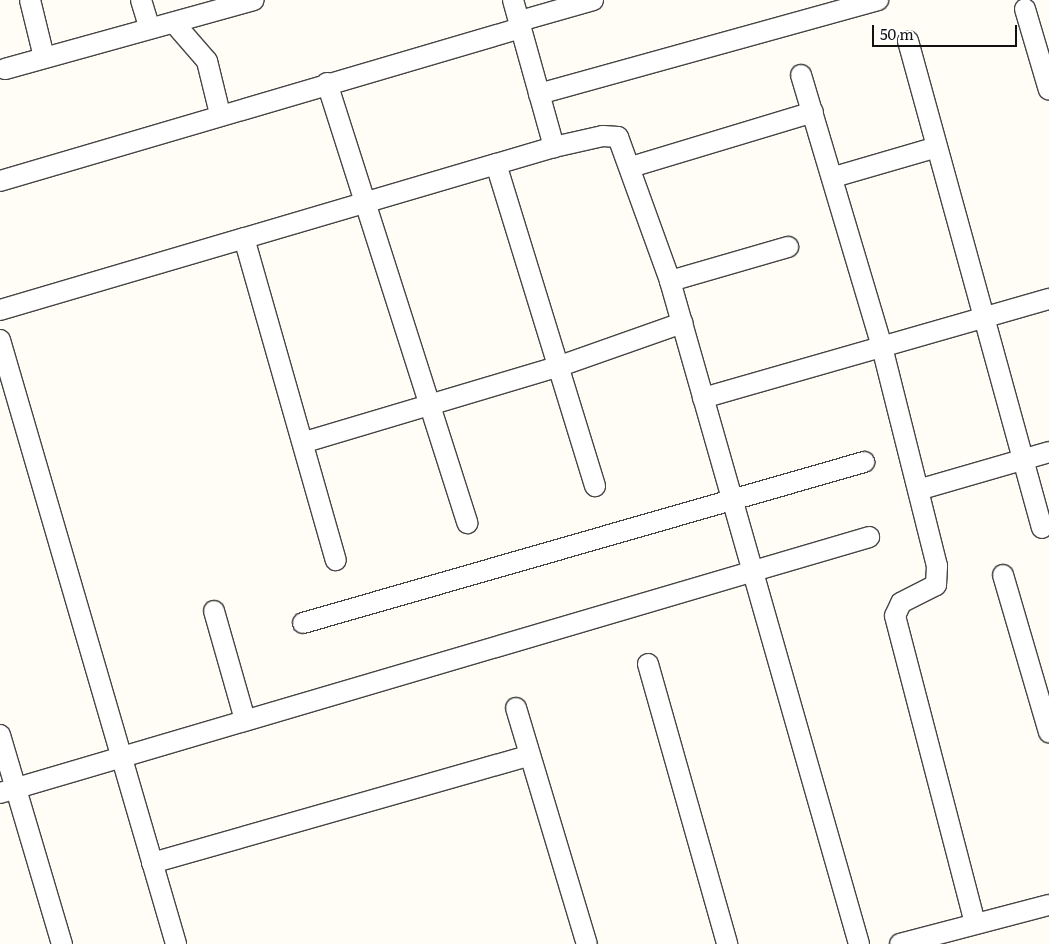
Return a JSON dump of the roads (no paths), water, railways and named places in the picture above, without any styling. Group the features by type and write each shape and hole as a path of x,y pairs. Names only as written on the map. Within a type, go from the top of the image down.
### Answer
{"street":[{"path":"30,0 44,56"},
{"path":"141,0 149,27"},
{"path":"6,69 44,56 149,27 174,23 254,0"},
{"path":"513,0 554,147"},
{"path":"0,181 521,25 593,0"},
{"path":"539,94 878,0"},
{"path":"1025,9 1044,54 1049,90"},
{"path":"174,23 212,70 220,114"},
{"path":"908,41 1042,528"},
{"path":"801,75 834,177 921,489 937,583 927,593 901,604 896,622 974,923"},
{"path":"327,83 431,404 467,523"},
{"path":"631,166 813,112"},
{"path":"0,310 554,147 618,137 631,166 670,281 859,944"},
{"path":"834,177 937,147"},
{"path":"496,164 556,367 595,486"},
{"path":"244,238 305,442 336,560"},
{"path":"670,281 788,247"},
{"path":"703,398 1049,299"},
{"path":"305,442 556,367 682,323"},
{"path":"0,340 176,944"},
{"path":"921,489 1049,452"},
{"path":"302,623 864,462"},
{"path":"8,790 869,537"},
{"path":"1003,575 1049,732"},
{"path":"214,611 245,720"},
{"path":"648,664 727,944"},
{"path":"516,708 528,756 587,944"},
{"path":"0,735 8,790 62,944"},
{"path":"152,863 528,756"},
{"path":"900,944 974,923 1049,905"}]}
